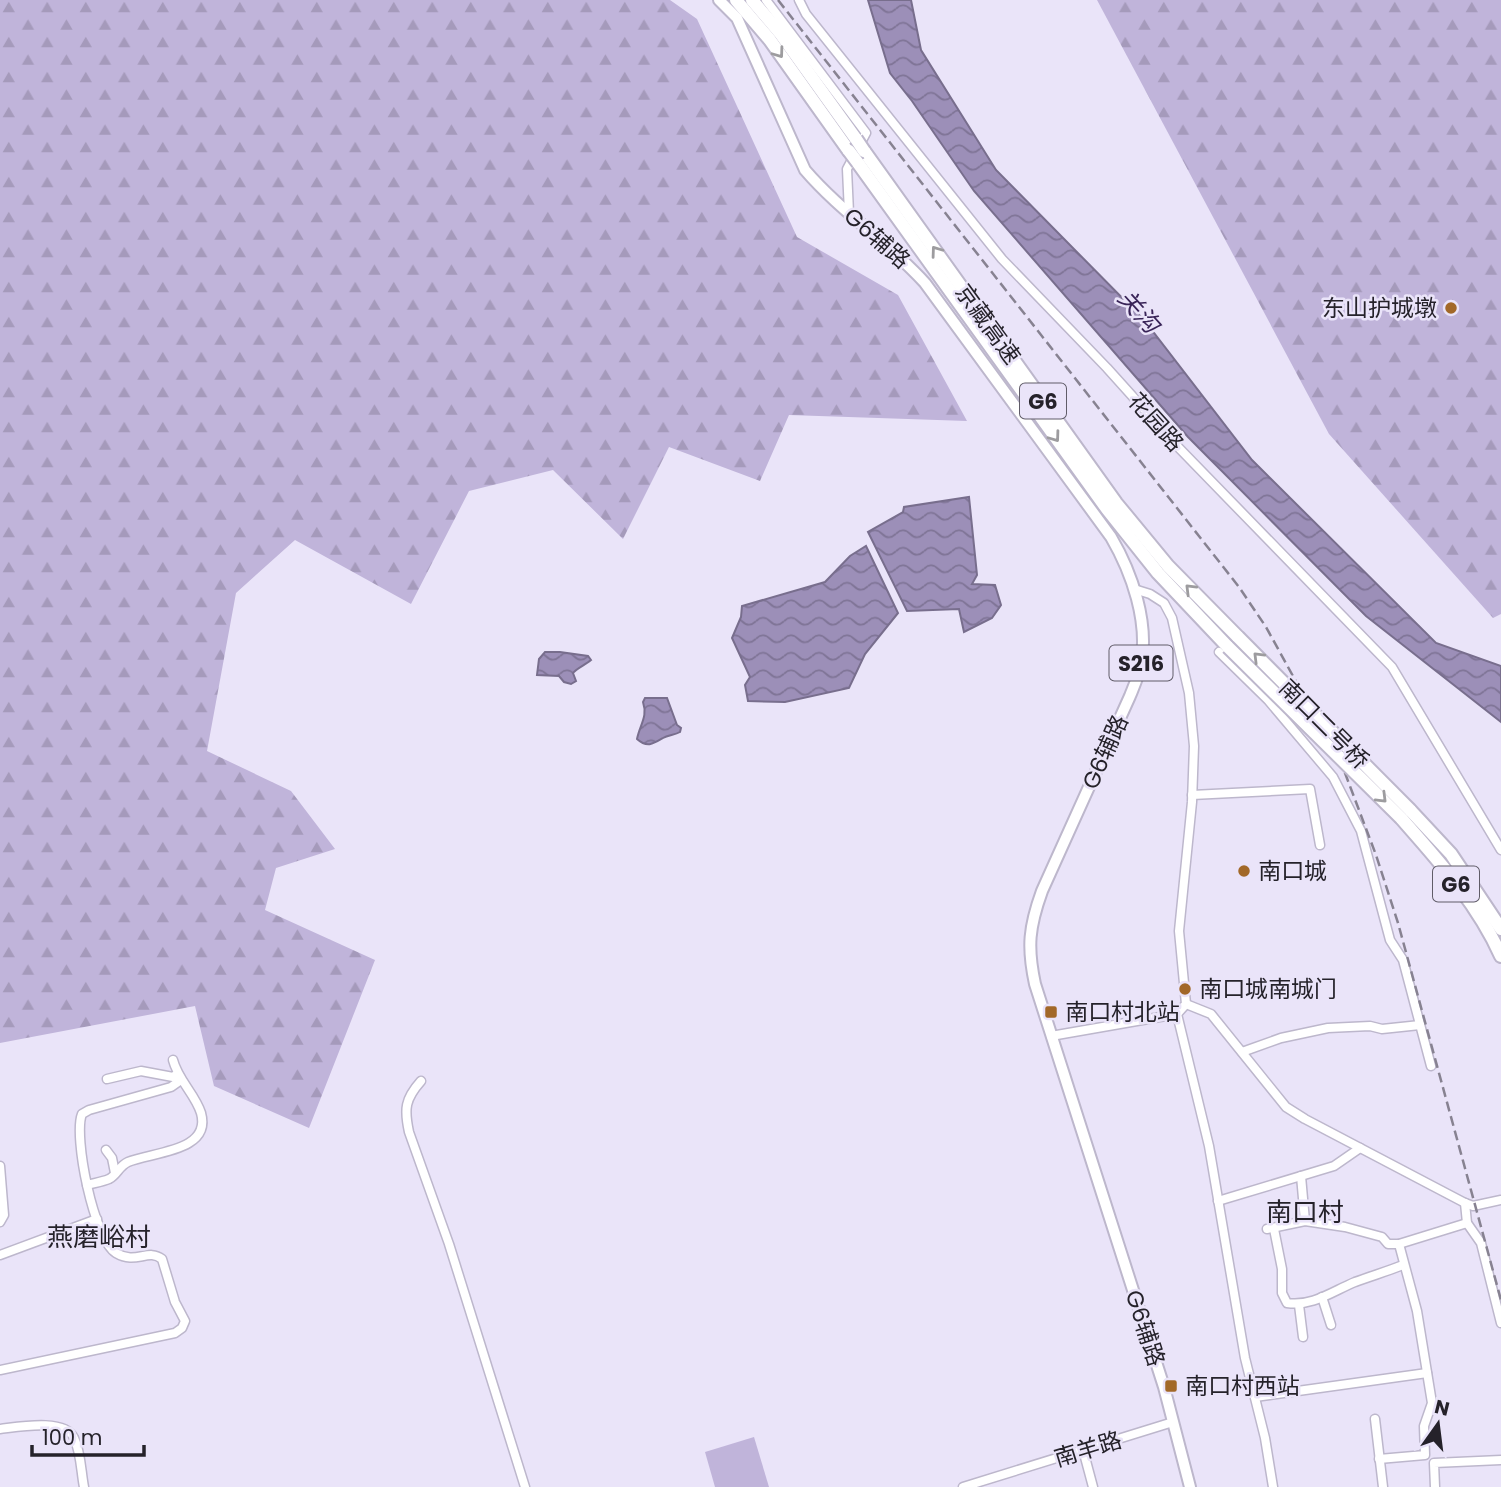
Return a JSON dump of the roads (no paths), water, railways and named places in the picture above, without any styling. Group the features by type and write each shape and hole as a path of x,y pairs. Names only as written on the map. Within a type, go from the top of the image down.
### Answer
{"highway":[{"path":"736,0 770,40 1107,509 1158,573 1228,646"},
{"name":"京藏高速","path":"752,0 780,33 1116,503 1228,646"},
{"name":"南口二号桥","path":"1228,646 1405,814"},
{"name":"G6","path":"1405,814 1451,854 1501,929"},
{"name":"G6","path":"1405,814 1463,893 1501,956"}],"main road":[{"name":"G6辅路","path":"719,0 737,18 805,170 819,186 907,262 941,302 1123,557 1133,589 1141,633 1141,666 1042,891 1030,931 1030,963 1164,1387 1190,1487"}],"street":[{"path":"766,0 866,133 848,169 849,213"},
{"name":"花园路","path":"799,0 806,14 1002,258 1179,448 1392,667 1501,850"},
{"path":"1051,1036 1177,1014 1186,1004 1179,931 1192,795 1194,746 1189,693 1172,618 1164,603 1150,594 1133,589"},
{"path":"1228,646 1268,700 1333,777 1361,831 1390,940 1403,960 1431,1066"},
{"path":"1192,795 1310,789 1320,845"},
{"path":"1186,1004 1211,1014 1286,1107 1465,1203 1473,1206 1501,1200"},
{"path":"1177,1014 1209,1146 1243,1344 1273,1487"},
{"path":"1242,1052 1281,1038 1328,1028 1370,1026 1382,1029 1420,1025"},
{"path":"88,1185 110,1179 119,1167 128,1161 182,1148 199,1133 202,1128 201,1113 179,1077 173,1060"},
{"path":"107,1079 141,1071 179,1077"},
{"path":"0,1370 175,1333 182,1328 184,1321 175,1302 162,1258 150,1254 134,1259 114,1253 104,1240 88,1185 78,1127 82,1114 118,1101 172,1087 179,1077"},
{"path":"421,1081 410,1094 405,1114 409,1132 449,1244 525,1487"},
{"path":"1218,1201 1334,1166 1360,1148"},
{"path":"106,1150 112,1158 116,1173"},
{"path":"0,1166 4,1214 0,1222"},
{"path":"1301,1176 1305,1221"},
{"path":"1465,1203 1467,1223 1481,1242 1501,1323"},
{"path":"0,1255 97,1219"},
{"path":"1404,1265 1298,1305 1287,1303 1282,1293 1282,1269 1270,1229 1305,1221 1345,1227 1382,1237 1388,1244 1399,1244 1467,1223"},
{"path":"1379,1459 1425,1455 1424,1426 1432,1402 1416,1311 1399,1244"},
{"path":"1322,1297 1331,1325"},
{"path":"1298,1305 1303,1337"},
{"path":"1255,1397 1427,1373"},
{"path":"1375,1419 1383,1487"},
{"name":"南羊路","path":"962,1487 1173,1422"},
{"path":"0,1429 48,1425 67,1429 75,1438 84,1487"},
{"path":"1083,1448 1093,1487"},
{"path":"1435,1487 1434,1463 1501,1460"}],"water":[{"path":"868,0 911,0 921,50 996,170 1144,320 1252,460 1436,643 1501,666 1501,722 1366,616 1188,437 974,191 890,73"},
{"path":"969,497 977,575 972,584 995,585 1001,605 992,618 964,632 959,609 907,611 868,532 903,512 904,507"},
{"path":"866,546 898,613 865,654 849,688 785,702 748,701 745,685 750,677 732,638 741,617 742,606 825,582 850,556"},
{"path":"545,652 588,656 591,660 573,673 576,681 571,684 564,682 559,676 537,675 539,659"},
{"path":"645,698 667,698 677,725 681,728 680,732 650,744 637,739 644,716"}],"railway":[{"path":"778,0 1239,587 1266,627 1345,773 1376,855 1398,923 1501,1300"}],"place":[{"name":"东山护城墩","path":"1451,308"},
{"name":"南口城","path":"1244,871"},
{"name":"南口城南城门","path":"1185,989"},
{"name":"南口村北站","path":"1051,1012"},
{"name":"南口村西站","path":"1171,1386"}],"district":[{"name":"南口村","path":"1305,1212"},
{"name":"燕磨峪村","path":"99,1237"}],"water label":[{"name":"关沟","path":"1139,311"}]}
